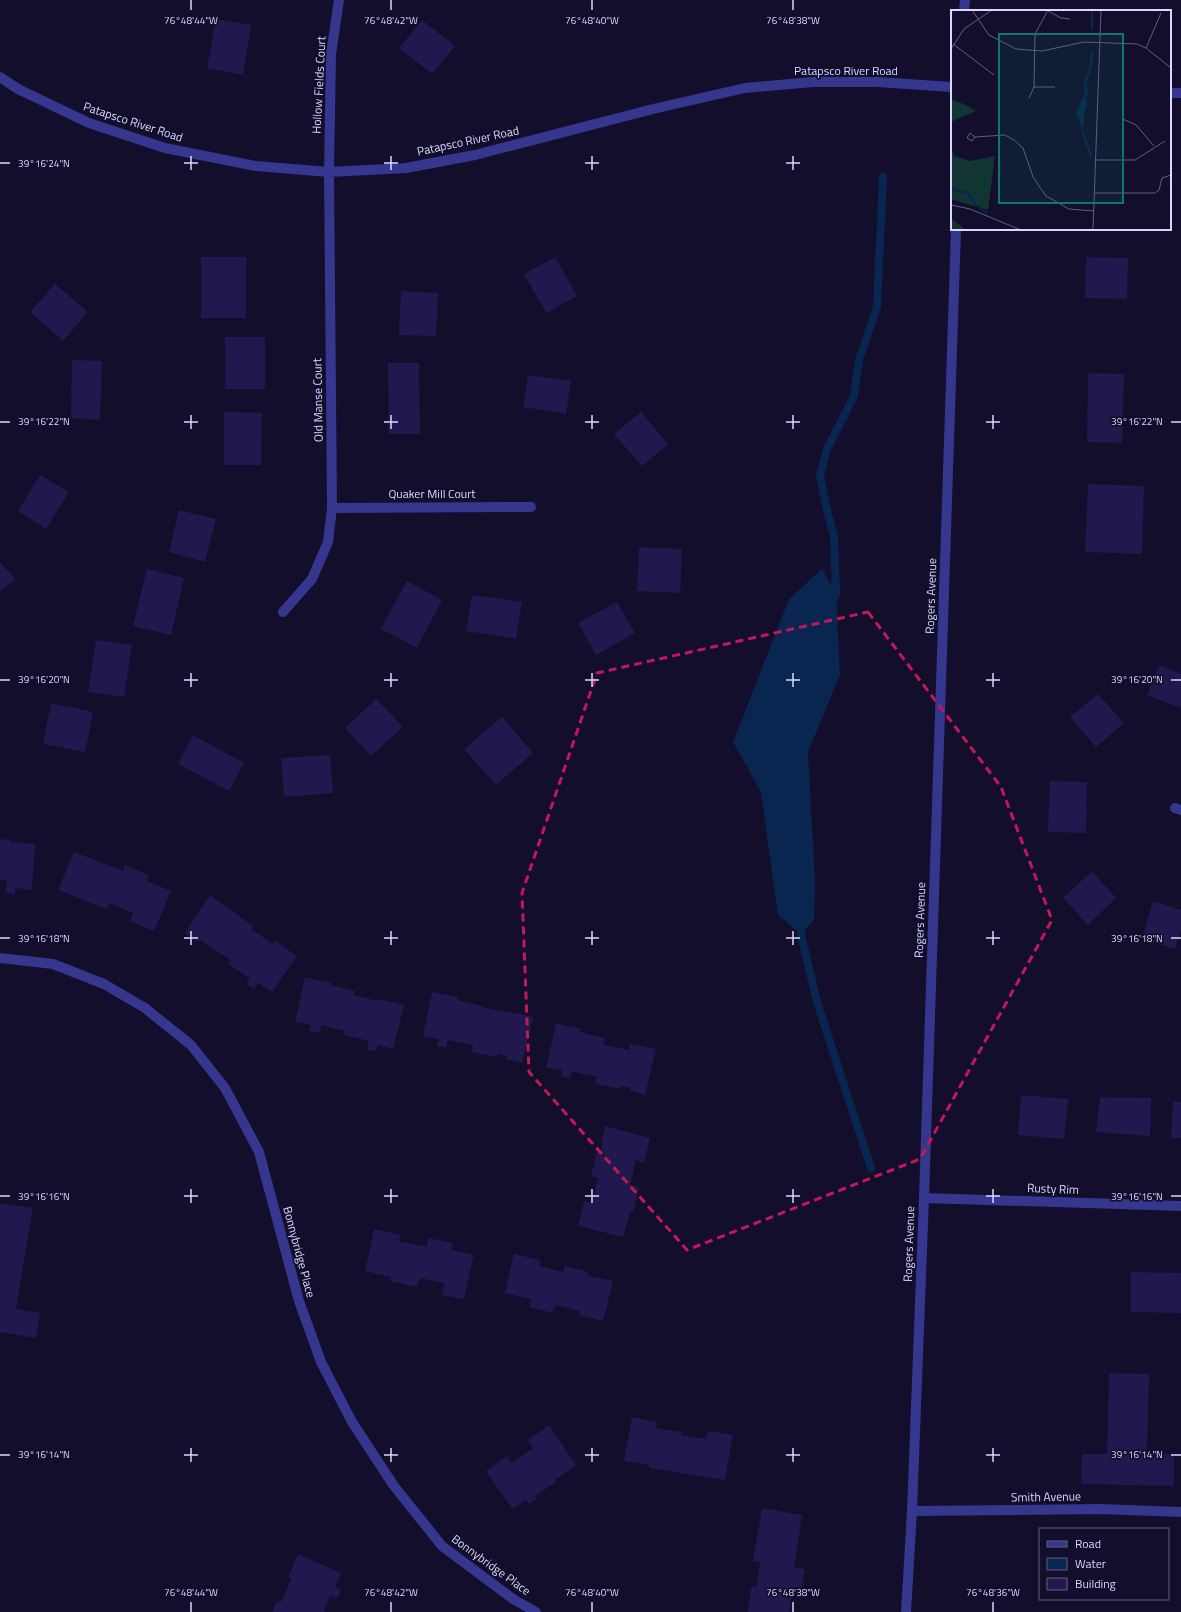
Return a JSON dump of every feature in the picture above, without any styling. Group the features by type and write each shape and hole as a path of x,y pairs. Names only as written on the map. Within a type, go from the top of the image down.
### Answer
{"street":[{"name":"Hollow Fields Court","path":"329,172 331,54 339,0"},
{"path":"964,10 965,0"},
{"name":"Patapsco River Road","path":"0,77 18,89 89,123 165,148 256,166 329,172 406,168 475,155 653,109 745,88 813,82 877,82 951,87"},
{"name":"Old Manse Court","path":"283,612 312,579 328,542 332,508 329,172"},
{"name":"Rogers Avenue","path":"906,1612 912,1511 924,1198 956,230"},
{"name":"Quaker Mill Court","path":"332,508 531,507"},
{"name":"Bonnybridge Place","path":"0,958 53,964 104,984 145,1008 191,1046 225,1088 258,1152 299,1301 321,1362 352,1422 394,1486 442,1546 512,1599 536,1612"},
{"name":"Rusty Rim","path":"924,1198 1181,1206"},
{"name":"Smith Avenue","path":"912,1511 1101,1509 1181,1512"}],"highlighted area":[{"path":"868,612 1001,787 1052,920 920,1159 687,1250 529,1072 522,893 597,673"}],"water":[{"path":"822,569 836,594 840,675 808,752 815,881 814,920 801,934 778,915 761,792 733,742 789,599"}],"building":[{"path":"216,19 251,25 243,75 207,68"},
{"path":"422,20 455,46 432,74 399,48"},
{"path":"201,257 246,257 246,318 201,318"},
{"path":"555,257 577,296 546,313 524,274"},
{"path":"1086,257 1128,258 1127,299 1085,298"},
{"path":"55,284 88,312 63,341 30,312"},
{"path":"401,291 438,293 436,336 399,335"},
{"path":"225,337 265,337 265,389 225,389"},
{"path":"72,360 102,361 100,420 71,418"},
{"path":"388,363 419,363 420,434 389,434"},
{"path":"1088,373 1124,374 1122,443 1087,442"},
{"path":"528,375 571,381 566,414 523,407"},
{"path":"224,412 262,413 261,465 224,465"},
{"path":"641,412 668,444 642,466 614,434"},
{"path":"40,475 69,492 46,529 18,511"},
{"path":"1088,484 1144,486 1142,554 1085,552"},
{"path":"179,510 216,519 205,562 169,552"},
{"path":"639,547 682,549 680,593 637,591"},
{"path":"0,562 15,579 0,592"},
{"path":"147,569 184,578 171,635 133,626"},
{"path":"407,581 442,600 417,648 381,629"},
{"path":"472,595 522,602 516,639 466,631"},
{"path":"617,602 635,633 596,655 578,623"},
{"path":"96,640 132,645 124,697 88,692"},
{"path":"1159,665 1181,674 1181,708 1147,695"},
{"path":"1098,694 1124,723 1096,747 1070,717"},
{"path":"376,699 403,727 371,756 345,728"},
{"path":"51,703 93,712 85,752 43,744"},
{"path":"502,717 533,753 496,785 464,749"},
{"path":"193,735 244,763 229,791 178,764"},
{"path":"330,755 333,793 284,797 281,758"},
{"path":"1050,781 1087,782 1086,833 1048,832"},
{"path":"0,839 10,840 10,842 35,844 32,890 15,888 15,894 6,893 7,880 0,880"},
{"path":"74,852 123,871 125,865 149,875 147,881 171,891 154,931 130,921 133,913 109,903 107,909 58,890"},
{"path":"1092,871 1116,898 1088,925 1063,898"},
{"path":"210,895 253,926 251,929 273,944 275,941 297,956 272,992 258,983 254,989 246,984 250,978 228,964 231,960 200,940 198,942 185,933"},
{"path":"1153,901 1181,910 1181,930 1175,949 1142,939"},
{"path":"305,977 331,983 331,985 355,991 353,995 404,1005 393,1049 378,1045 376,1051 367,1049 369,1041 344,1035 345,1031 321,1025 320,1033 309,1031 311,1025 295,1022"},
{"path":"432,992 458,997 457,1000 482,1007 533,1017 522,1063 506,1059 507,1056 498,1054 497,1057 472,1052 473,1045 448,1040 446,1048 437,1046 439,1039 423,1036"},
{"path":"556,1023 581,1029 580,1032 605,1038 604,1045 629,1050 630,1044 656,1049 645,1095 630,1091 631,1088 621,1086 620,1089 595,1084 597,1077 571,1071 570,1078 561,1076 562,1070 546,1067"},
{"path":"1021,1095 1068,1099 1064,1139 1018,1135"},
{"path":"1100,1097 1151,1098 1150,1136 1096,1132"},
{"path":"1173,1101 1181,1102 1181,1138 1171,1138"},
{"path":"605,1126 650,1138 644,1163 636,1160 630,1185 639,1188 633,1213 630,1212 623,1237 578,1226 584,1201 592,1203 598,1178 591,1176 597,1151 601,1152 603,1144 601,1144"},
{"path":"0,1203 33,1208 16,1309 40,1313 36,1338 0,1332"},
{"path":"374,1229 401,1235 399,1241 427,1247 428,1238 453,1243 452,1250 474,1255 464,1299 442,1295 444,1283 420,1278 417,1287 391,1281 391,1277 365,1271"},
{"path":"514,1254 540,1260 539,1266 563,1272 565,1266 589,1272 588,1276 613,1281 603,1321 579,1315 580,1311 556,1305 553,1313 529,1307 531,1299 505,1293"},
{"path":"1131,1272 1181,1273 1181,1313 1131,1312"},
{"path":"1109,1373 1149,1374 1147,1454 1174,1454 1174,1486 1081,1484 1082,1454 1107,1454"},
{"path":"632,1417 657,1422 656,1428 681,1432 681,1435 706,1439 708,1431 733,1435 725,1480 649,1468 649,1465 624,1461"},
{"path":"549,1425 576,1465 555,1480 556,1482 535,1496 537,1499 529,1504 526,1500 512,1509 486,1471 507,1456 512,1463 533,1448 528,1440"},
{"path":"762,1508 802,1515 794,1568 805,1569 801,1593 792,1592 789,1612 748,1612 751,1587 757,1587 760,1562 753,1561"},
{"path":"298,1554 341,1573 335,1587 341,1590 337,1598 330,1595 324,1612 272,1612 277,1601 281,1602 291,1579 288,1578"}],"waterway":[{"path":"832,604 836,594 834,536 820,476 827,449 854,396 859,360 877,307 883,177"},
{"path":"800,923 801,934 817,1002 871,1168"}]}
